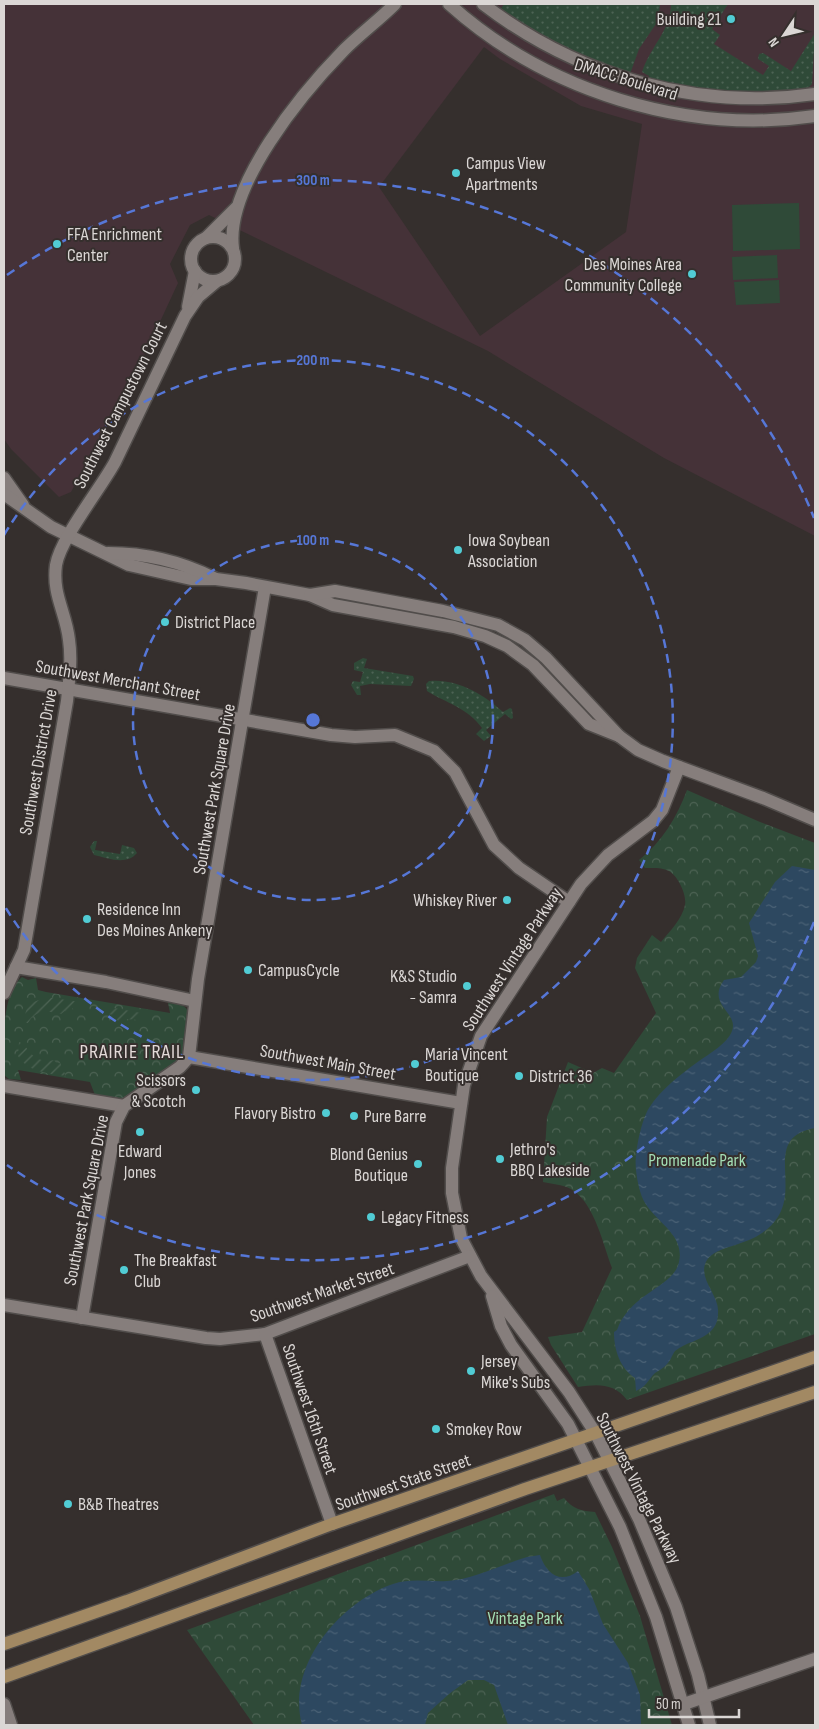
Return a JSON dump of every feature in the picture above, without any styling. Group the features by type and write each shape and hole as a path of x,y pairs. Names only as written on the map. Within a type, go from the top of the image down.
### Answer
{"main road":[{"name":"Southwest State Street","path":"4,1644 127,1601 332,1524 815,1357"},
{"path":"4,1677 525,1489 815,1392"}],"street":[{"name":"Southwest Campustown Court","path":"185,316 198,297 217,281 228,276 234,266 231,238 236,208 264,152 301,100 344,50 395,4"},
{"name":"DMACC Boulevard","path":"449,4 480,30 520,55 561,77 605,95 658,109 706,117 756,120 815,116"},
{"name":"DMACC Boulevard","path":"483,4 517,28 548,46 593,67 633,81 686,92 732,98 785,97 815,94"},
{"name":"Southwest Campustown Court","path":"69,536 103,485 185,316 191,298 195,272 191,262 192,252 196,244 207,237 236,208"},
{"path":"207,237 222,238 233,248"},
{"path":"195,272 204,280 217,281"},
{"path":"4,478 26,509"},
{"path":"4,494 40,520 129,565 191,579 216,579 310,595 334,606 454,628 491,638 507,646 533,665 588,724 619,736 638,750 815,820"},
{"name":"Southwest District Drive","path":"4,992 16,967 27,936 69,689 70,639 55,587 56,562 69,536"},
{"name":"Southwest Park Square Drive","path":"82,1318 116,1122 124,1106 180,1067 189,1056 195,1001 265,587"},
{"name":"Southwest Merchant Street","path":"4,678 331,735 355,737 395,735 434,750 455,772 494,845 507,859 534,880 569,902"},
{"name":"Southwest Vintage Parkway","path":"679,767 662,810 654,821 594,869 569,902 480,1036 461,1103 452,1168 452,1193 461,1238 470,1256 490,1289 569,1392 596,1434 665,1578 687,1638 710,1725"},
{"path":"16,967 195,1001"},
{"name":"Southwest Main Street","path":"189,1056 461,1103"},
{"path":"4,1086 124,1106"},
{"name":"Southwest Market Street","path":"4,1305 220,1339 265,1334 470,1256"},
{"name":"Southwest Vintage Parkway","path":"490,1289 501,1326 511,1345 549,1396 577,1440 620,1527 645,1586 684,1704 689,1725"},
{"name":"Southwest 16th Street","path":"265,1334 332,1524"},
{"path":"684,1704 815,1659"},
{"path":"4,1704 11,1725"}],"shaded area":[{"name":"Des Moines Area Community College","path":"4,4 815,4 815,536 664,458 488,351 209,215 190,225 170,264 178,283 145,354 71,492 59,497 11,449 4,439","holes":["484,47 500,59 581,106 642,124 626,232 480,336 379,187"]}],"green space":[{"path":"504,4 660,4 658,21 639,49 630,74 596,61 547,38 500,10"},
{"path":"671,4 728,4 712,29 720,35 714,44 763,75 769,66 758,59 759,54 763,53 791,71 815,33 812,84 802,90 784,93 761,93 708,89 649,80 649,76 642,72 668,22"},
{"path":"799,203 800,249 733,251 732,205"},
{"path":"777,255 778,278 733,280 732,257"},
{"path":"779,280 780,303 736,305 734,282"},
{"path":"363,658 367,659 364,668 413,676 414,679 411,686 370,684 360,686 361,695 357,695 351,685 353,681 360,682 363,672 354,670 354,663"},
{"path":"429,681 449,682 469,689 487,699 503,712 510,708 512,709 513,718 511,719 505,714 486,730 491,736 484,741 476,734 482,728 470,715 427,691 426,684"},
{"name":"Promenade Park","path":"687,790 760,822 815,843 815,1334 627,1400 617,1390 605,1386 578,1387 551,1345 548,1337 582,1332 612,1268 588,1206 574,1191 567,1187 543,1182 547,1117 568,1062 593,1073 602,1068 614,1073 656,1013 635,968 637,958 652,935 661,942 672,929 685,905 685,896 676,877 672,873 663,869 645,868 639,860 662,837 679,810"},
{"path":"94,841 97,841 95,850 120,854 122,845 134,848 137,853 133,857 122,860 94,855 90,847"},
{"path":"22,977 28,980 36,978 38,990 46,992 170,1013 168,1003 183,1006 188,1013 183,1039 184,1056 128,1098 119,1100 95,1095 90,1082 18,1070 21,1080 9,1079 4,1075 5,1023 10,996 15,985"},
{"path":"47,997 79,1002 67,1014 65,1011 61,1014 42,1012 34,1016 28,1023 23,1022 28,1004"},
{"path":"109,1007 141,1013 139,1020 125,1019 119,1022 113,1015 108,1014"},
{"path":"19,1042 24,1044 36,1058 44,1061 54,1060 57,1064 60,1063 66,1076 39,1071 22,1062 18,1056"},
{"name":"Vintage Park","path":"554,1494 557,1501 564,1498 578,1509 595,1512 612,1547 640,1616 672,1725 254,1725 187,1630"}],"water":[{"path":"792,866 815,870 815,1128 800,1133 791,1141 786,1151 784,1202 779,1215 771,1226 751,1239 713,1254 707,1260 704,1273 718,1306 718,1318 714,1327 703,1337 675,1351 670,1361 636,1391 635,1378 625,1369 619,1358 614,1332 631,1307 661,1285 675,1271 680,1253 674,1237 650,1210 640,1192 636,1164 637,1147 643,1121 649,1108 665,1088 730,1036 733,1024 720,1002 719,989 724,980 741,977 756,962 758,956 749,923 775,882"},
{"path":"540,1555 546,1567 554,1575 565,1577 578,1571 589,1589 603,1624 628,1663 640,1695 641,1725 508,1725 494,1685 484,1680 468,1680 428,1713 425,1725 302,1725 299,1703 302,1681 310,1659 322,1639 354,1605 373,1593 399,1582 456,1580 477,1575 527,1557"}],"place":[{"name":"Building 21","path":"731,19"},
{"name":"Campus View Apartments","path":"456,173"},
{"name":"FFA Enrichment Center","path":"57,244"},
{"name":"Des Moines Area Community College","path":"692,274"},
{"name":"Iowa Soybean Association","path":"458,550"},
{"name":"District Place","path":"165,622"},
{"name":"Whiskey River","path":"507,900"},
{"name":"Residence Inn Des Moines Ankeny","path":"87,919"},
{"name":"CampusCycle","path":"248,970"},
{"name":"K&S Studio - Samra","path":"467,986"},
{"name":"Maria Vincent Boutique","path":"415,1064"},
{"name":"District 36","path":"519,1076"},
{"name":"Scissors & Scotch","path":"196,1090"},
{"name":"Flavory Bistro","path":"326,1113"},
{"name":"Pure Barre","path":"354,1116"},
{"name":"Edward Jones","path":"140,1132"},
{"name":"Jethro's BBQ Lakeside","path":"500,1159"},
{"name":"Blond Genius Boutique","path":"418,1164"},
{"name":"Legacy Fitness","path":"371,1217"},
{"name":"The Breakfast Club","path":"124,1270"},
{"name":"Jersey Mike's Subs","path":"471,1371"},
{"name":"Smokey Row","path":"436,1429"},
{"name":"B&B Theatres","path":"68,1504"}],"district":[{"name":"PRAIRIE TRAIL","path":"132,1051"}]}
